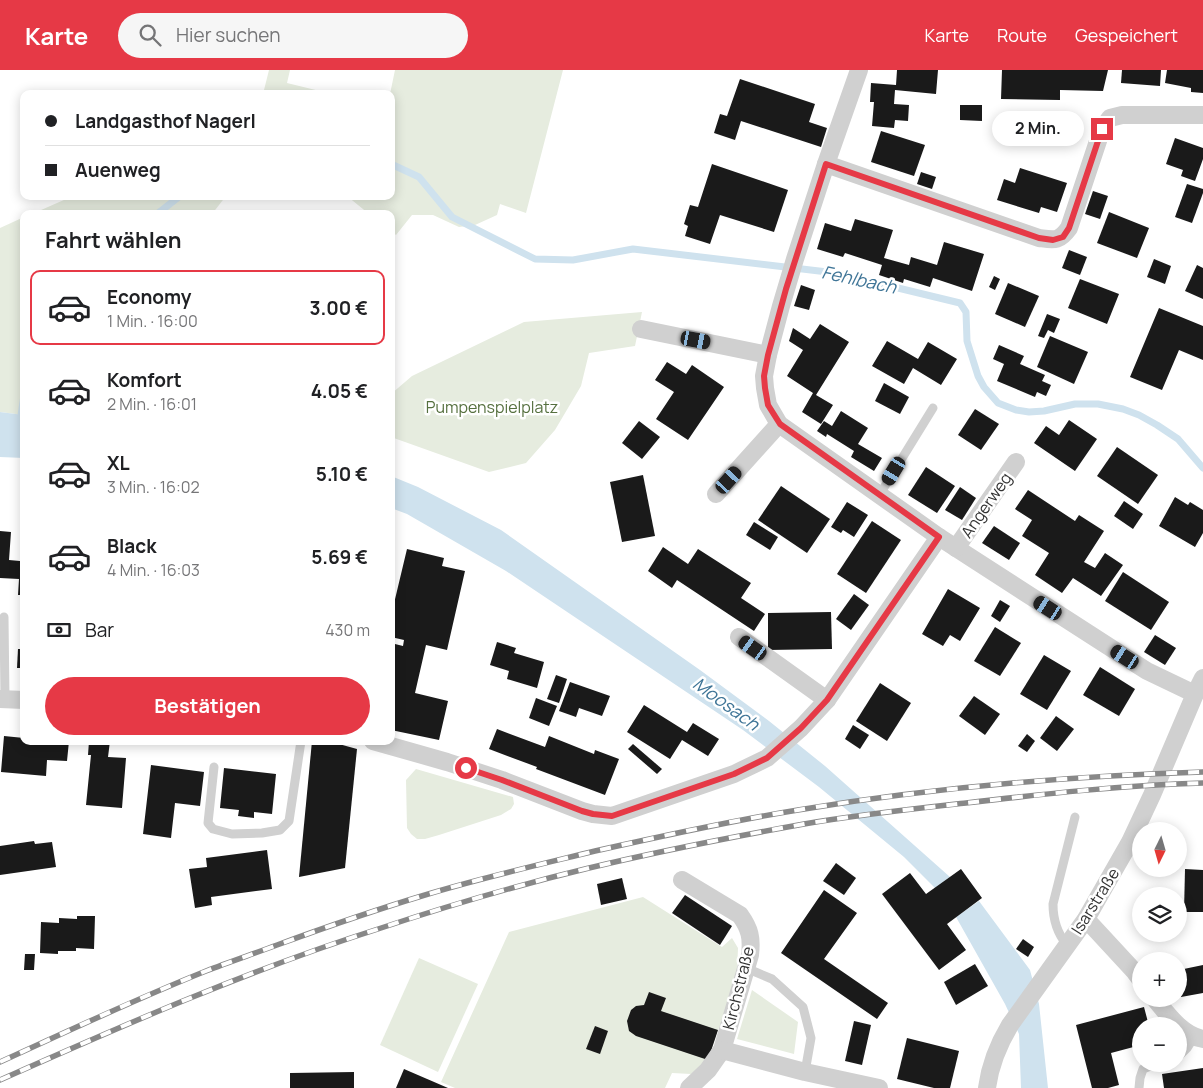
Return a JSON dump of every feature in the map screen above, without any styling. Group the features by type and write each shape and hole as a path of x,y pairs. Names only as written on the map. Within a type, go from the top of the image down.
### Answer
{"street":[{"name":"Angerweg","path":"859,70 793,266 768,355 764,376 768,405 780,424 939,537 1154,675 1200,686"},
{"path":"826,164 1039,238 1053,240 1063,237 1069,228 1102,129 1110,118 1122,115 1203,115"},
{"path":"642,329 768,355"},
{"path":"716,494 780,424"},
{"name":"Angerweg","path":"956,548 1016,462"},
{"name":"Angerweg","path":"387,745 502,780 582,811 612,816 734,774 767,758 801,728 827,700 939,537"},
{"path":"739,637 827,700"},
{"name":"Isarstraße","path":"987,1088 994,1057 1001,1040 1086,919 1130,842 1200,686"},
{"path":"2,699 20,700"},
{"name":"Kirchstraße","path":"682,880 740,915 746,923 752,942 750,955 722,1050 708,1070 689,1088"},
{"path":"1086,919 1132,969"},
{"path":"1161,1007 1169,1017 1198,1038"},
{"path":"722,1050 805,1072 879,1088"}],"lane":[{"path":"880,494 933,408"},
{"path":"2,699 4,617"},
{"path":"214,767 208,823 213,830 232,834 280,830 290,821 300,745"},
{"path":"1067,945 1060,937 1056,927 1053,904 1075,816"},
{"path":"746,968 772,979 803,1006 812,1038 805,1072"},
{"path":"1187,1049 1198,1038"},
{"path":"1139,1088 1142,1072"}],"green space":[{"path":"269,70 290,70 287,83 316,90 264,90"},
{"path":"395,70 563,70 526,213 500,204 497,215 475,225 459,227 433,215 412,215 396,235 395,210 364,210 352,200 395,200 395,90 391,90"},
{"path":"64,200 223,200 215,210 41,210"},
{"path":"20,219 20,414 0,412 0,228"},
{"name":"Pumpenspielplatz","path":"642,312 635,346 589,353 581,386 555,430 526,463 489,472 395,438 395,391 412,376 524,322"},
{"path":"416,769 513,797 514,804 511,809 501,815 425,839 417,839 407,828 406,780"},
{"path":"643,897 722,947 732,938 738,948 737,971 731,1002 718,1030 708,1060 691,1074 672,1073 665,1088 455,1088 441,1082 509,932"},
{"path":"419,958 478,984 438,1072 380,1045"},
{"path":"752,990 798,1022 794,1054 737,1039"}],"water":[{"path":"0,412 20,414 20,458 0,457"},
{"name":"Moosach","path":"395,478 418,487 501,530 769,721 825,766 950,877 935,888 904,857 819,787 743,730 506,571 407,514 395,510"},
{"path":"979,901 1030,970 1039,1004 1048,1088 1021,1088 1019,1034 1005,1004 956,917"}],"building":[{"path":"897,70 938,70 936,94 895,90 894,104 909,105 908,121 895,120 894,128 872,126 874,102 870,102 871,83 896,85"},
{"path":"1002,70 1108,70 1103,91 1060,90 1060,100 1001,99"},
{"path":"1122,70 1161,70 1160,86 1121,83"},
{"path":"1167,70 1203,70 1203,93 1191,92 1191,88 1165,83"},
{"path":"740,79 815,104 809,122 827,128 821,147 741,121 735,140 714,133 720,114 727,116"},
{"path":"960,105 982,105 982,121 960,120"},
{"path":"881,131 925,145 914,176 871,162"},
{"path":"1175,138 1203,148 1203,159 1195,181 1181,176 1183,170 1166,164"},
{"path":"712,164 788,190 774,232 720,215 710,244 685,236 688,226 684,224 690,205 698,207"},
{"path":"1020,168 1067,183 1057,212 1041,207 1039,213 997,200 1004,179 1015,183"},
{"path":"921,172 936,177 932,189 917,184"},
{"path":"1187,184 1203,189 1192,223 1175,217"},
{"path":"1093,191 1108,196 1100,219 1085,214"},
{"path":"1109,212 1149,228 1137,258 1097,243"},
{"path":"855,219 893,230 884,258 909,265 911,257 937,265 944,242 984,254 972,291 933,278 930,287 904,279 903,283 879,275 882,265 845,253 843,257 817,249 825,223 851,231"},
{"path":"1069,250 1087,257 1080,275 1062,268"},
{"path":"1154,259 1171,266 1165,284 1147,277"},
{"path":"1197,265 1203,268 1203,299 1185,291"},
{"path":"994,276 1000,279 995,290 989,287"},
{"path":"1080,279 1119,294 1107,324 1068,308"},
{"path":"1008,283 1039,296 1025,327 995,314"},
{"path":"801,285 815,290 809,310 794,306"},
{"path":"1159,308 1203,326 1203,360 1179,350 1162,390 1130,377"},
{"path":"1047,314 1060,319 1054,333 1048,330 1044,338 1038,336"},
{"path":"820,324 849,342 816,395 833,405 821,424 802,412 813,393 787,376 803,350 789,341 793,328 810,339"},
{"path":"1050,336 1088,352 1074,384 1037,367"},
{"path":"887,341 918,359 928,342 957,359 941,385 913,368 904,384 872,366"},
{"path":"999,345 1024,356 1020,364 1045,375 1042,381 1051,385 1046,396 1037,392 1035,397 997,381 1004,364 993,359"},
{"path":"667,362 686,374 692,365 724,387 688,440 656,419 674,392 655,380"},
{"path":"884,383 909,397 900,414 875,401"},
{"path":"975,409 999,424 981,450 958,435"},
{"path":"841,411 868,428 858,444 882,458 874,471 851,457 854,451 827,434 826,437 817,431 824,421 832,426"},
{"path":"1069,420 1097,439 1075,471 1034,443 1046,426 1059,435"},
{"path":"639,421 660,437 642,459 622,443"},
{"path":"1117,447 1158,475 1138,504 1097,476"},
{"path":"926,467 955,486 937,513 908,495"},
{"path":"643,475 655,536 622,542 610,482"},
{"path":"781,486 830,519 807,553 758,520"},
{"path":"960,487 976,498 962,520 945,510"},
{"path":"1028,490 1075,521 1079,515 1104,531 1084,562 1095,568 1105,553 1123,565 1101,596 1073,578 1062,593 1035,575 1049,553 1022,536 1032,520 1015,509"},
{"path":"1175,497 1188,505 1190,502 1203,510 1203,533 1195,547 1159,526"},
{"path":"1124,501 1143,514 1133,529 1114,516"},
{"path":"847,502 868,515 854,537 843,530 841,533 831,527"},
{"path":"872,521 901,540 866,593 837,574"},
{"path":"754,522 778,537 770,550 746,535"},
{"path":"994,526 1020,543 1009,560 982,543"},
{"path":"0,531 11,532 9,560 20,561 20,595 18,595 19,579 0,578"},
{"path":"663,547 688,564 698,549 751,583 741,598 765,614 754,631 677,580 672,588 648,571"},
{"path":"407,549 444,558 442,566 465,571 447,650 426,645 415,693 448,701 439,740 395,731 395,644 403,646 404,640 395,638 395,599"},
{"path":"1123,572 1169,602 1151,630 1105,601"},
{"path":"948,589 980,608 960,641 950,635 943,646 922,634"},
{"path":"854,594 869,605 851,630 836,619"},
{"path":"1000,600 1010,606 1000,622 991,616"},
{"path":"831,612 832,649 768,650 768,613"},
{"path":"995,627 1021,643 1000,676 974,661"},
{"path":"1155,635 1176,648 1165,665 1144,652"},
{"path":"497,642 516,648 514,653 544,662 537,688 507,679 509,671 490,665"},
{"path":"18,649 20,649 20,668 17,668"},
{"path":"1044,655 1071,671 1047,710 1020,694"},
{"path":"1100,667 1135,689 1119,716 1083,695"},
{"path":"556,675 567,679 559,703 547,699"},
{"path":"570,682 610,696 602,716 579,708 576,717 559,711"},
{"path":"880,683 911,703 887,741 856,721"},
{"path":"974,696 1000,714 985,735 959,716"},
{"path":"536,698 557,706 549,726 529,718"},
{"path":"644,705 687,732 693,723 719,739 708,756 682,740 670,759 627,732"},
{"path":"1056,716 1074,729 1057,751 1040,738"},
{"path":"853,725 869,735 860,749 845,739"},
{"path":"497,729 545,747 549,736 594,754 595,750 619,759 605,795 489,749"},
{"path":"1027,734 1035,741 1027,752 1018,746"},
{"path":"4,736 20,738 20,745 69,745 67,761 47,760 46,776 1,772"},
{"path":"633,744 662,769 657,774 628,749"},
{"path":"89,745 110,745 108,757 126,758 122,808 86,805 91,755 88,755"},
{"path":"312,745 342,745 357,749 345,868 299,877"},
{"path":"151,765 204,772 200,806 175,803 171,838 143,834"},
{"path":"224,768 276,774 272,814 254,812 254,818 238,816 239,810 220,808"},
{"path":"34,841 35,844 52,842 56,867 0,875 0,846"},
{"path":"267,850 272,889 211,897 212,905 195,908 189,869 207,867 206,858"},
{"path":"836,863 856,878 844,895 823,881"},
{"path":"961,869 982,898 947,924 966,950 939,970 882,894 910,873 926,894"},
{"path":"1188,869 1203,870 1203,912 1187,912 1187,887 1185,887 1185,878 1188,878"},
{"path":"622,878 627,899 601,905 597,884"},
{"path":"824,890 857,913 824,959 888,1003 877,1019 781,953"},
{"path":"685,895 732,926 720,945 672,913"},
{"path":"77,916 95,916 94,949 76,948 76,951 58,951 58,954 40,953 41,922 59,923 59,918 77,919"},
{"path":"1023,939 1034,947 1028,957 1016,949"},
{"path":"25,954 35,954 34,970 24,970"},
{"path":"975,964 988,986 956,1005 944,982"},
{"path":"1203,965 1203,993 1187,996 1187,968"},
{"path":"649,992 666,998 661,1011 718,1030 708,1060 636,1036 629,1031 627,1021 631,1010 636,1006 644,1005"},
{"path":"1144,1007 1147,1017 1132,1017 1132,1047 1111,1053 1119,1085 1108,1088 1092,1088 1076,1025"},
{"path":"854,1021 871,1025 862,1065 845,1061"},
{"path":"595,1026 608,1031 600,1054 586,1049"},
{"path":"907,1038 959,1051 950,1088 934,1088 897,1079"},
{"path":"1203,1068 1203,1088 1164,1088 1162,1074 1187,1072 1187,1070"},
{"path":"404,1069 448,1088 396,1088"},
{"path":"354,1072 354,1088 290,1088 290,1073"}],"waterway":[{"name":"Fehlbach","path":"395,166 419,177 452,217 535,259 573,260 633,249 836,273 960,303 966,312 967,341 978,376 984,387 998,403 1016,410 1029,412 1044,411 1075,404 1098,404 1123,409 1139,415 1178,439 1203,468"},
{"name":"Fehlbach","path":"162,210 175,200"}],"railway":[{"path":"0,1062 102,1015 180,982 314,932 446,889 595,851 747,819 898,795 1051,780 1203,772"},
{"path":"0,1080 140,1019 282,962 430,912 562,875 696,844 844,818 1054,793 1203,783"}],"route":[{"path":"466,768 582,811 612,816 751,767 767,758 801,728 827,700 939,537 780,424 768,405 764,376 768,355 791,272 826,164 1039,238 1053,240 1063,237 1069,228 1102,129"}]}
